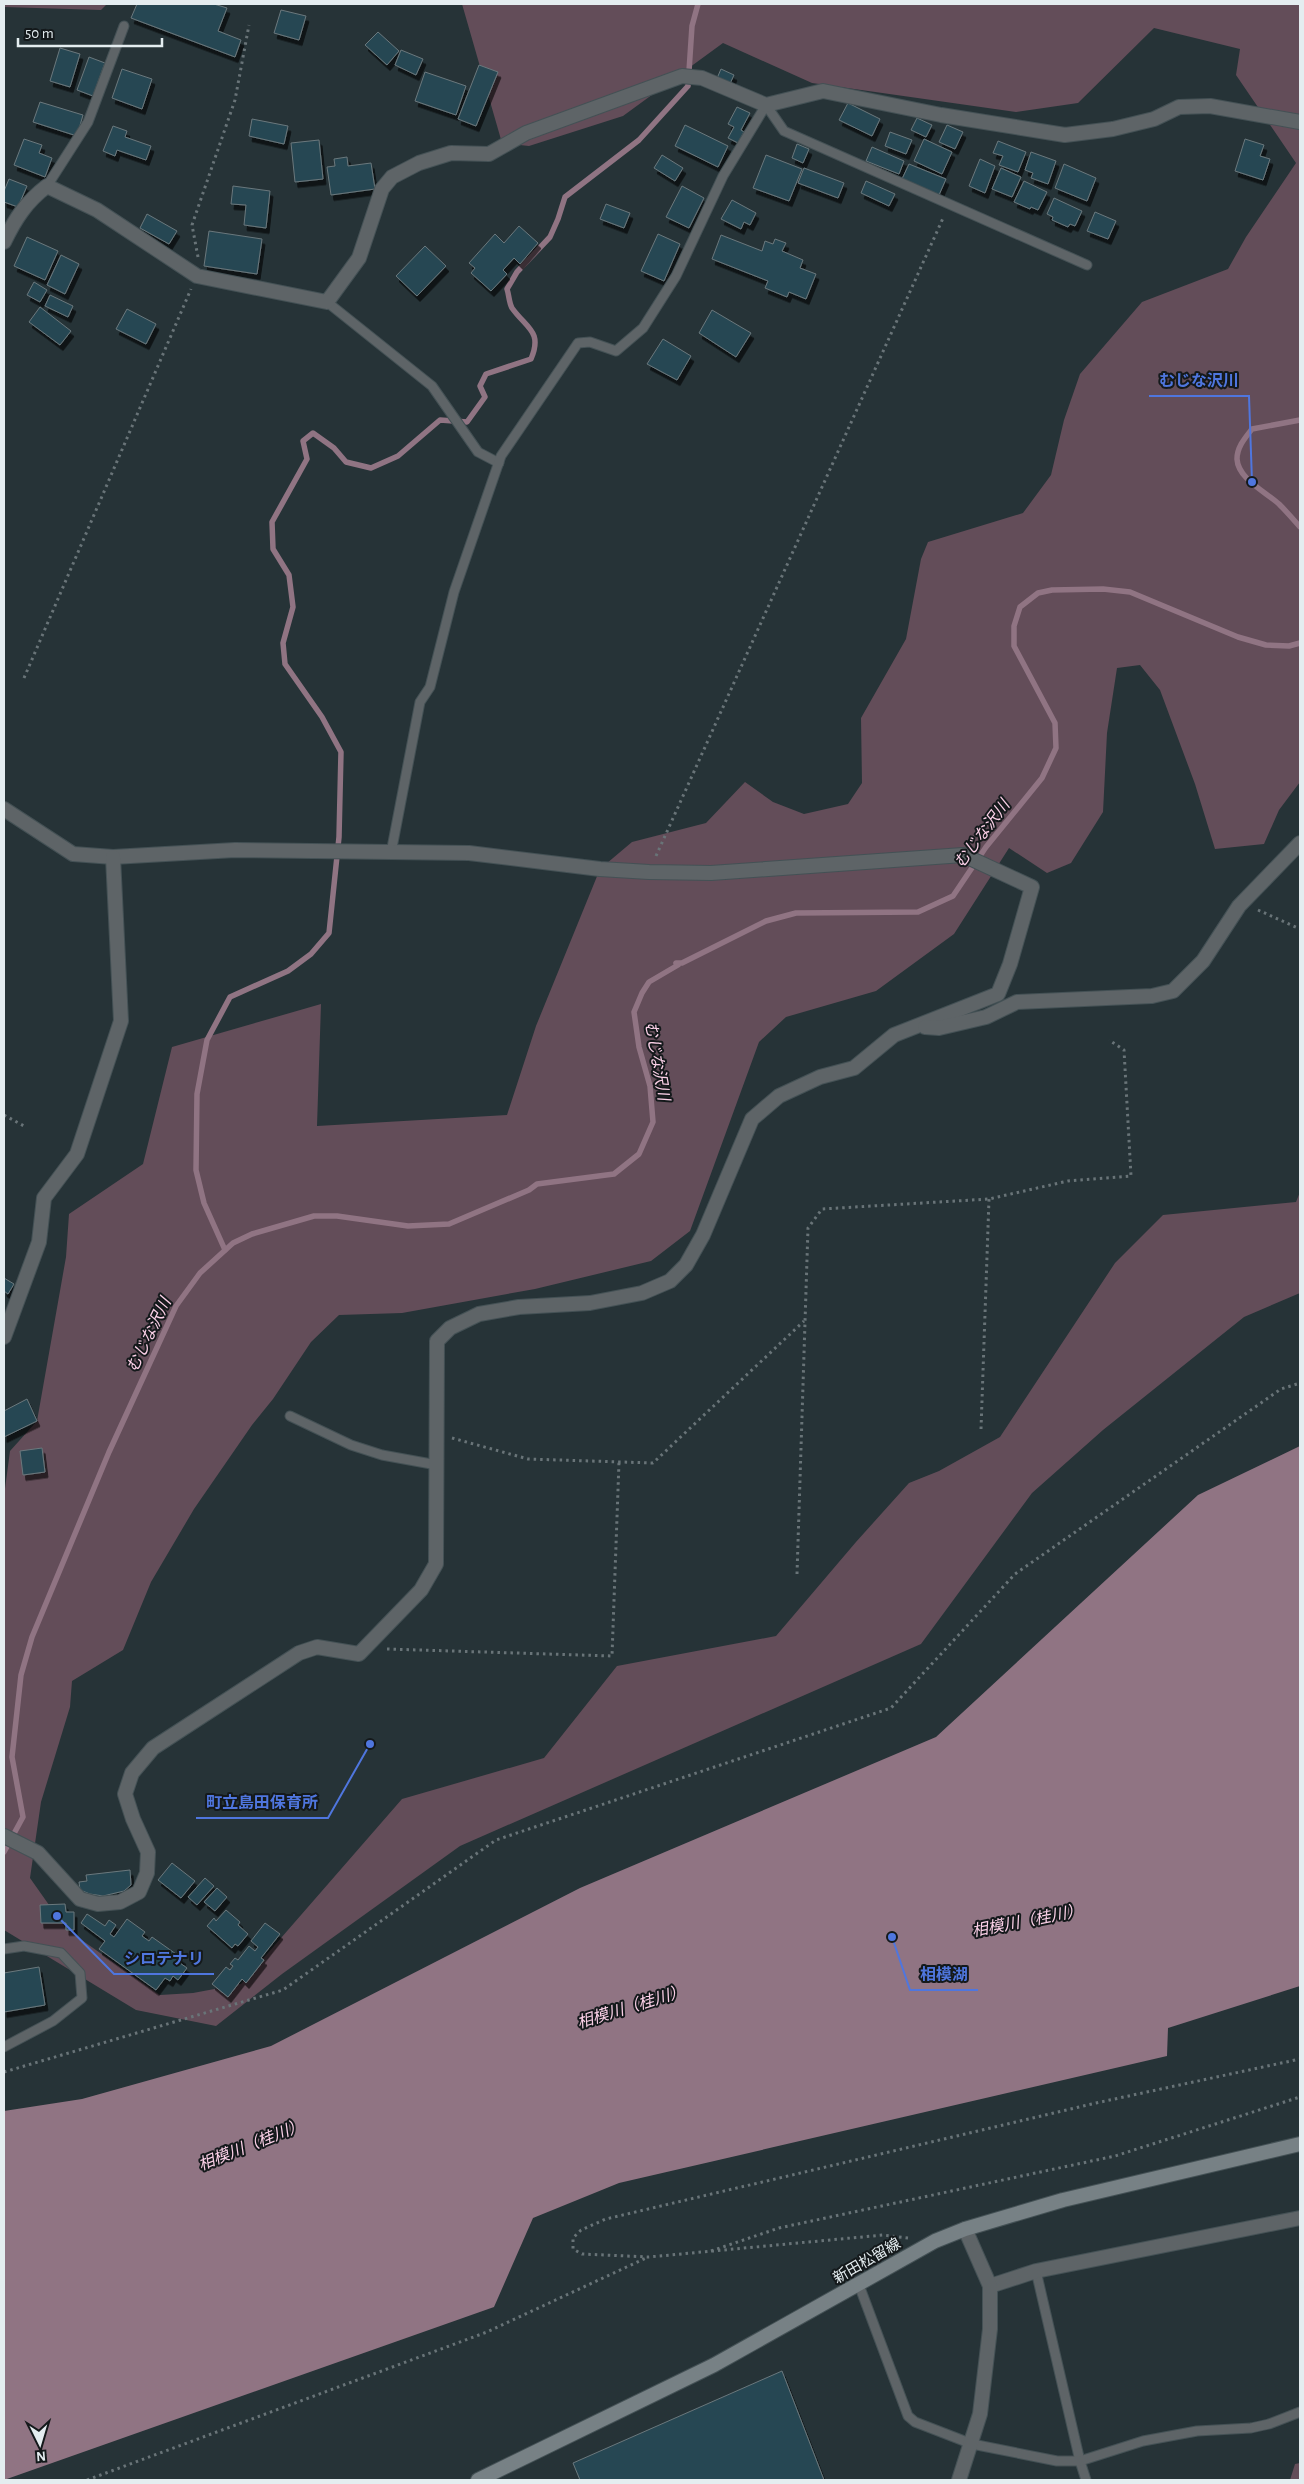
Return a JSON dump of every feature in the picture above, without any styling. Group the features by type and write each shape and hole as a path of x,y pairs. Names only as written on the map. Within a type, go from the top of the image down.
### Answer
{"main road":[{"name":"新田松留線","path":"478,2480 714,2365 859,2286 936,2241 965,2228 1063,2200 1300,2144"}],"street":[{"path":"4,242 19,213 32,197 46,186 97,210 197,276 327,302 358,258 382,189 392,177 419,163 451,153 489,154 526,133 682,76 702,78 766,105 823,91 941,115 1065,135 1113,129 1154,119 1179,108 1210,106 1300,122"},
{"path":"4,809 73,854 113,857 235,850 469,853 649,872 711,873 963,856 1032,887 1010,964 998,994 894,1035 854,1068 820,1077 779,1096 752,1119 703,1236 686,1265 670,1281 642,1294 590,1302 520,1307 479,1314 450,1328 437,1341 436,1564 421,1590 359,1654 317,1647 298,1653 153,1748 132,1773 125,1794 133,1819 148,1852 147,1873 139,1892 120,1902 98,1904 80,1899 38,1853 4,1836"},
{"path":"919,1026 939,1028 986,1017 1017,1002 1152,996 1173,991 1202,961 1242,903 1300,843"},
{"path":"4,1337 39,1242 44,1198 77,1154 121,1022 113,857"},
{"path":"990,2286 1036,2271 1300,2218"},
{"path":"959,2480 980,2414 990,2329 990,2286 965,2228"}],"lane":[{"path":"46,186 88,122 124,26"},
{"path":"390,853 420,702 430,687 454,592 501,456 578,343 590,342 616,351 643,328 676,276 723,176 766,105 784,131 1087,265"},
{"path":"327,302 432,386 478,452 499,463"},
{"path":"290,1416 351,1445 382,1455 436,1466"},
{"path":"4,1950 24,1946 61,1953 80,1973 82,1998 53,2021 4,2048"},
{"path":"1036,2271 1086,2480"},
{"path":"859,2286 908,2416 915,2422 972,2444 1057,2461 1080,2461 1143,2441 1197,2431 1241,2430 1269,2424 1300,2412"}],"path":[{"path":"24,678 197,276 199,270 198,248 192,225 236,100 249,25"},
{"path":"649,872 949,204"},
{"path":"1242,903 1300,929"},
{"path":"797,1574 808,1228 822,1209 988,1199 1068,1180 1131,1176 1124,1050 1109,1040"},
{"path":"4,1115 24,1126"},
{"path":"981,1429 988,1199"},
{"path":"437,1433 528,1459 653,1463 805,1321"},
{"path":"4,2072 283,1990 496,1840 891,1708 1014,1574 1281,1389 1300,1383"},
{"path":"364,1649 612,1656 619,1462"},
{"path":"936,2241 883,2236 649,2257 582,2254 573,2249 573,2238 581,2230 606,2219 1096,2103 1300,2058"},
{"path":"706,2253 779,2228 1114,2156 1300,2097"},
{"path":"86,2480 487,2332 649,2257"}],"shaded area":[{"path":"4,4 107,4 101,10 4,7"},
{"path":"462,4 1300,4 1300,782 1279,810 1264,844 1215,849 1195,784 1160,690 1140,665 1117,668 1107,733 1103,812 1071,863 1047,873 1009,848 954,934 876,991 786,1017 759,1042 690,1231 651,1261 535,1289 402,1313 339,1315 311,1342 273,1399 252,1425 194,1509 151,1582 123,1650 72,1681 70,1707 41,1802 30,1878 66,1929 160,1995 193,1993 241,1984 402,1799 544,1758 617,1666 776,1636 909,1483 939,1471 1000,1437 1115,1263 1163,1215 1296,1202 1300,1192 1300,1293 1244,1317 1103,1430 1032,1493 921,1644 460,1846 282,1974 216,2026 136,2010 4,1930 4,1496 10,1451 37,1421 66,1257 69,1214 143,1164 172,1047 321,1004 317,1126 507,1115 536,1026 600,869 632,842 706,823 745,782 773,802 804,814 848,804 862,783 861,718 906,639 921,559 928,542 1023,513 1051,475 1064,420 1080,374 1142,302 1228,269 1246,237 1296,163 1236,75 1240,49 1154,28 1078,103 1016,112 812,83 723,43 623,116 529,146 502,143"},
{"path":"1300,2463 1300,2480 1290,2480 1295,2464"}],"water":[{"name":"相模川（桂川）","path":"1300,1446 1300,1986 1168,2028 1167,2056 619,2183 533,2218 494,2307 4,2480 4,2111 82,2099 271,2046 580,1888 936,1737 1198,1495"}],"building":[{"path":"137,4 214,4 227,8 218,31 241,40 235,57 131,18"},
{"path":"281,10 306,16 299,40 274,33"},
{"path":"378,32 399,51 387,65 365,45"},
{"path":"60,48 80,54 70,87 50,81"},
{"path":"401,50 423,59 416,75 395,65"},
{"path":"89,57 105,63 93,96 77,90"},
{"path":"479,65 498,72 476,126 458,119"},
{"path":"122,69 152,79 142,109 112,98"},
{"path":"721,69 734,75 728,88 715,83"},
{"path":"425,72 466,86 456,115 415,101"},
{"path":"40,102 83,115 77,136 33,122"},
{"path":"848,103 880,119 872,136 839,120"},
{"path":"737,107 750,113 741,130 744,132 738,143 728,138 734,127 728,124"},
{"path":"917,118 932,125 926,137 911,130"},
{"path":"252,119 288,126 284,144 249,136"},
{"path":"685,125 728,146 718,167 675,146"},
{"path":"947,125 963,132 955,149 939,142"},
{"path":"113,126 127,131 125,137 151,146 146,160 117,150 115,156 103,151"},
{"path":"890,132 912,140 906,154 885,146"},
{"path":"24,139 42,145 39,153 52,158 45,177 14,165"},
{"path":"924,139 952,152 942,174 914,161"},
{"path":"1245,139 1264,145 1260,156 1270,159 1263,180 1235,171"},
{"path":"319,140 323,179 295,182 291,143"},
{"path":"998,141 1026,152 1018,172 999,165 1003,156 993,153"},
{"path":"797,144 809,149 803,163 792,158"},
{"path":"872,147 904,161 899,174 866,161"},
{"path":"1031,152 1056,161 1048,184 1031,178 1033,173 1025,170"},
{"path":"662,155 683,168 675,181 654,168"},
{"path":"766,155 802,169 789,201 753,188"},
{"path":"347,157 348,166 371,163 375,189 331,195 327,167 335,166 334,159"},
{"path":"980,159 995,166 985,193 969,186"},
{"path":"909,164 946,179 939,195 902,179"},
{"path":"1064,164 1096,178 1087,201 1055,188"},
{"path":"804,168 844,183 838,198 798,183"},
{"path":"1001,168 1021,177 1012,197 992,189"},
{"path":"9,179 27,186 18,207 4,202 4,191"},
{"path":"866,181 895,194 889,206 861,193"},
{"path":"1024,181 1047,192 1038,210 1031,207 1030,209 1014,202"},
{"path":"233,186 270,191 266,228 244,225 246,205 231,204"},
{"path":"682,186 704,198 689,228 666,217"},
{"path":"1054,198 1082,211 1075,226 1070,224 1068,227 1052,220 1053,217 1047,214"},
{"path":"732,200 756,213 750,225 744,222 741,229 721,219"},
{"path":"606,204 630,213 624,228 600,219"},
{"path":"1095,212 1116,221 1108,239 1087,231"},
{"path":"147,214 177,231 169,244 140,228"},
{"path":"519,226 538,243 520,264 514,258 503,270 507,274 491,291 471,273 475,268 469,263 495,234 504,243"},
{"path":"209,231 262,239 257,274 204,266"},
{"path":"658,234 680,244 664,281 641,271"},
{"path":"721,235 762,251 765,241 773,244 775,239 786,243 782,251 803,260 800,268 816,274 806,299 789,292 787,297 765,288 768,281 712,259"},
{"path":"27,237 58,251 45,280 14,266"},
{"path":"425,246 446,266 417,296 396,276"},
{"path":"61,255 79,264 65,294 47,285"},
{"path":"34,282 47,290 40,302 27,295"},
{"path":"50,295 73,306 68,317 45,306"},
{"path":"40,307 71,331 60,345 29,322"},
{"path":"127,309 156,324 146,344 116,329"},
{"path":"712,310 751,333 736,357 699,333"},
{"path":"663,339 691,356 677,380 647,364"},
{"path":"4,1278 14,1284 8,1294 4,1291"},
{"path":"27,1399 37,1421 4,1437 4,1411"},
{"path":"42,1448 45,1472 23,1475 20,1451"},
{"path":"172,1863 195,1881 181,1898 158,1880"},
{"path":"130,1870 131,1885 124,1891 103,1896 80,1890 79,1882 87,1881 86,1875"},
{"path":"205,1878 214,1886 197,1905 188,1897"},
{"path":"217,1888 227,1897 215,1911 204,1902"},
{"path":"65,1904 66,1912 74,1912 74,1930 66,1930 66,1923 41,1923 40,1905"},
{"path":"226,1910 240,1922 238,1925 248,1934 238,1946 235,1944 232,1948 207,1926 214,1918 216,1921"},
{"path":"87,1914 105,1926 109,1920 116,1925 110,1934 114,1937 127,1919 145,1932 142,1936 149,1941 152,1937 183,1959 180,1963 187,1968 178,1980 173,1976 170,1981 165,1978 156,1990 99,1949 105,1941 81,1923"},
{"path":"265,1923 280,1934 261,1958 264,1960 246,1983 242,1979 228,1997 212,1984 226,1967 230,1970 233,1966 230,1964 235,1958 238,1960 249,1946 255,1951 258,1947 251,1941"},
{"path":"39,1967 45,2005 4,2012 4,1973"},
{"path":"782,2371 824,2480 580,2480 573,2463"}],"waterway":[{"path":"225,1250 204,1203 196,1170 197,1094 207,1040 230,997 288,971 311,954 329,933 339,837 341,752 322,717 285,664 283,643 293,607 289,575 273,549 272,522 307,459 303,441 313,433 334,448 346,462 371,468 398,456 440,420 467,422 485,397 480,386 486,374 531,359 534,350 534,336 512,308 507,289 517,272 550,237 565,197 639,140 688,86 692,26 698,4"},
{"name":"むじな沢川","path":"1300,420 1252,429 1244,439 1237,455 1239,466 1247,479 1279,504 1300,527"},
{"name":"むじな沢川","path":"4,1852 23,1817 12,1757 21,1675 32,1637 109,1452 176,1306 200,1273 233,1243 252,1234 314,1216 337,1216 408,1226 449,1224 529,1190 537,1184 614,1174 639,1154 653,1122 650,1086 639,1047 634,1012 649,982 678,965 676,963 682,963 766,921 796,913 918,912 953,896 986,847 1042,778 1056,748 1055,723 1014,646 1014,626 1020,607 1038,593 1052,590 1103,589 1130,592 1238,637 1266,645 1289,646 1300,643"}],"place":[{"name":"むじな沢川","path":"1252,482"},
{"name":"町立島田保育所","path":"370,1744"},
{"name":"シロテナリ","path":"57,1916"},
{"name":"相模湖","path":"892,1937"}]}
